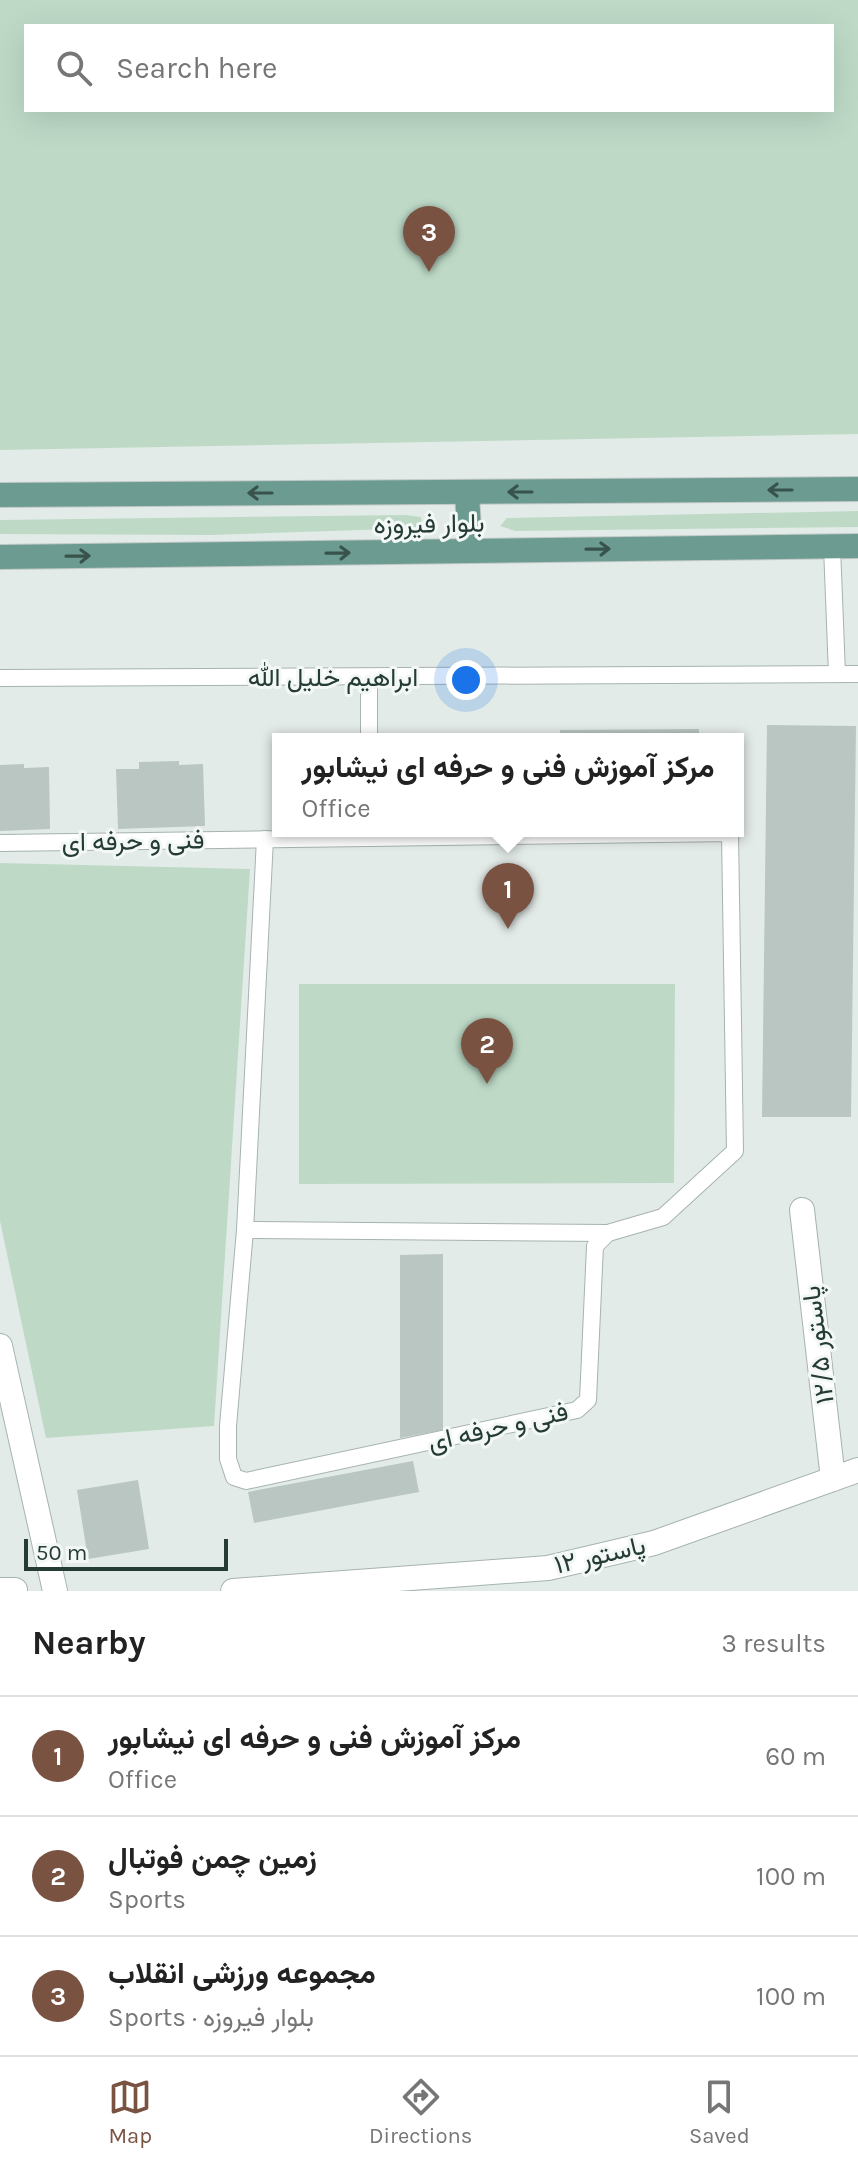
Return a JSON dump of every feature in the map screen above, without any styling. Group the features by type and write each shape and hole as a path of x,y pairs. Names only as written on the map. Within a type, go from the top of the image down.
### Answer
{"main road":[{"name":"بلوار فیروزه","path":"0,495 858,489"},
{"path":"467,492 470,551"},
{"name":"بلوار فیروزه","path":"0,557 858,546"}],"street":[{"name":"پاستور ۱۲/۵","path":"802,1210 833,1479"},
{"path":"0,1346 55,1591"},
{"name":"۱۲ پاستور","path":"233,1591 548,1579 858,1470"},
{"path":"0,1590 15,1590"}],"lane":[{"path":"832,547 837,674"},
{"name":"ابراهیم خلیل الله","path":"0,678 858,674"},
{"path":"369,677 369,733"},
{"name":"فنی و حرفه ای","path":"0,843 307,837"},
{"name":"فنی و حرفه ای","path":"265,839 245,1230 228,1459 234,1477 246,1481 577,1410 588,1400 595,1246 608,1233 663,1217 735,1151 730,837"},
{"path":"245,1230 608,1233"}],"green space":[{"path":"0,0 858,0 858,434 0,450"},
{"path":"858,511 858,527 515,531 500,526 507,518"},
{"path":"421,517 422,528 211,535 0,534 0,520"},
{"path":"0,863 250,869 214,1426 46,1438 0,1221"},
{"path":"299,984 675,984 674,1183 299,1184"}],"building":[{"path":"767,725 856,726 851,1117 762,1117"},
{"path":"699,729 699,733 560,733 560,730"},
{"path":"179,761 179,765 203,764 205,826 118,829 116,769 139,769 139,762"},
{"path":"24,764 24,768 49,767 50,829 0,831 0,765"},
{"path":"443,1254 443,1430 400,1438 400,1255"},
{"path":"413,1461 419,1492 254,1523 248,1492"},
{"path":"138,1480 149,1549 88,1559 77,1490"}],"place":[{"name":"مجموعه ورزشی انقلاب","path":"429,272"},
{"name":"مرکز آموزش فنی و حرفه ای نیشابور","path":"508,929"},
{"name":"زمین چمن فوتبال","path":"487,1084"}]}
